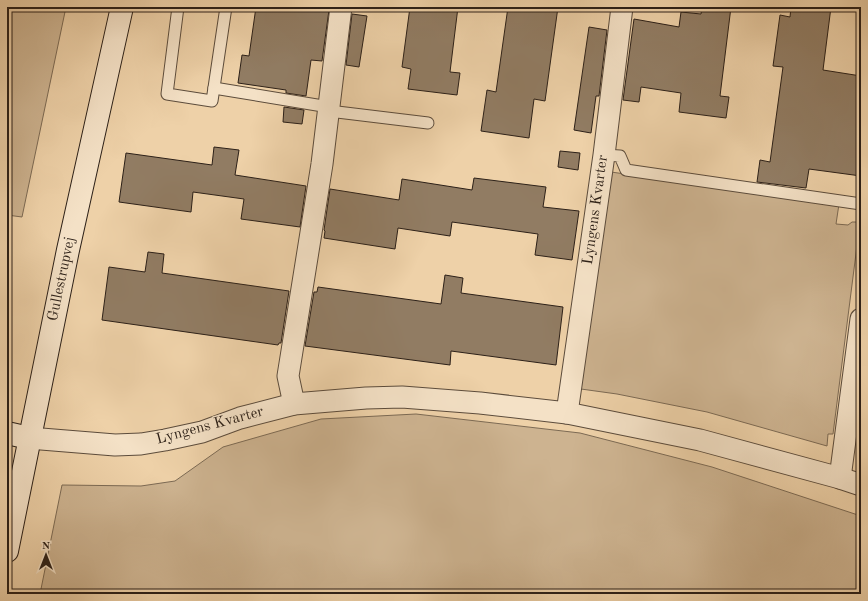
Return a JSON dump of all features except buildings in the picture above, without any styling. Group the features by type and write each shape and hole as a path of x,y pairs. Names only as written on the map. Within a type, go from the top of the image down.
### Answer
{"street":[{"name":"Gullestrupvej","path":"7,551 68,250 122,7"},
{"path":"294,404 288,376 322,164 341,7"},
{"name":"Lyngens Kvarter","path":"567,413 604,155 622,7"},
{"path":"840,478 861,319"},
{"name":"Lyngens Kvarter","path":"29,438 115,445 141,444 202,432 240,418 294,404 366,398 402,397 480,403 567,413 700,440 861,485"},
{"path":"7,433 29,438"}],"lane":[{"path":"178,7 167,94 212,101 226,7"},
{"path":"214,88 329,109 428,123"},
{"path":"604,155 620,156 626,170 861,204"}],"shaded area":[{"path":"7,7 66,7 22,217 7,215"},
{"path":"611,172 839,204 836,224 848,225 852,222 860,222 833,434 828,434 827,446 707,412 617,394 581,389"},
{"path":"416,414 580,433 712,467 861,516 861,594 40,594 62,485 141,486 175,481 223,447 321,419"}]}
